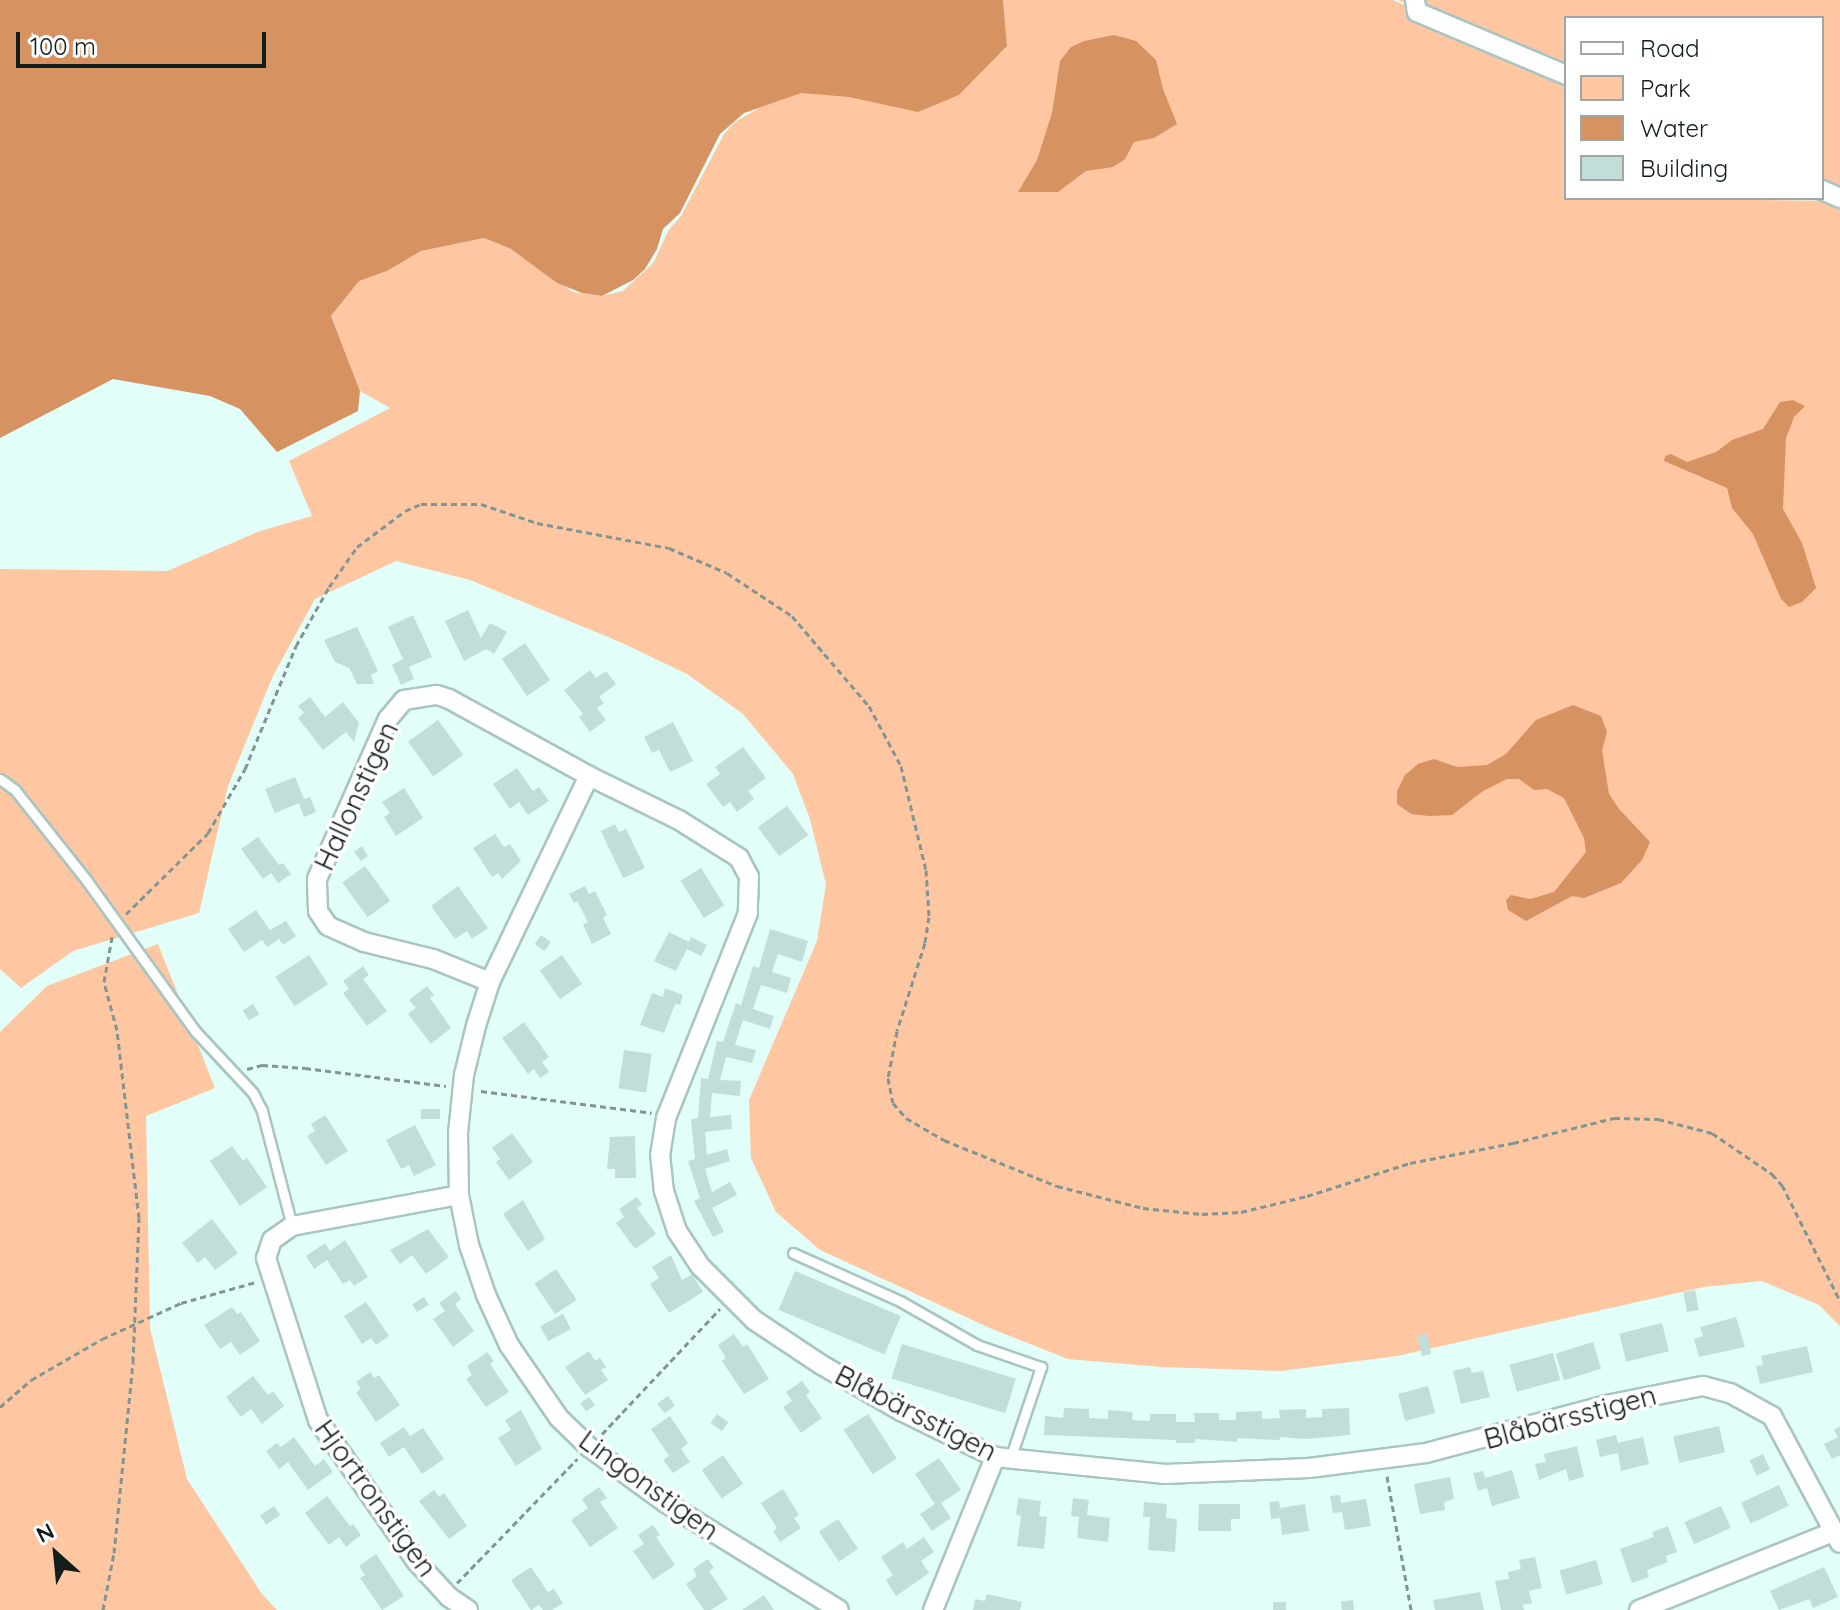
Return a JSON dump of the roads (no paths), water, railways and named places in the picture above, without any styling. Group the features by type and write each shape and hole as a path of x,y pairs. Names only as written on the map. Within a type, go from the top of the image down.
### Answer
{"street":[{"path":"1415,0 1417,12 1564,74"},
{"name":"Hallonstigen","path":"490,982 433,959 364,942 328,926 318,911 317,879 388,719 404,700 437,695 589,776"},
{"name":"Lingonstigen","path":"589,776 490,982 464,1075 458,1133 459,1195 469,1245 486,1295 509,1345 559,1418 589,1447 655,1495 819,1605 839,1610"},
{"name":"Blåbärsstigen","path":"589,776 679,820 739,858 749,877 748,913 666,1118 660,1154 664,1191 677,1231 700,1266 754,1320 820,1364 901,1411 1002,1458 1165,1474 1309,1468 1384,1458 1464,1444 1620,1402 1703,1386 1730,1393 1772,1416 1783,1431 1836,1538"},
{"path":"292,1226 459,1195"},
{"name":"Hjortronstigen","path":"292,1226 272,1240 266,1258 318,1420 416,1561 449,1597 468,1610"},
{"path":"933,1610 1002,1458"},
{"path":"1639,1610 1836,1538"}],"lane":[{"path":"0,779 15,790 196,1032 253,1093 262,1111 292,1226"},
{"path":"0,789 15,790"},
{"path":"793,1253 900,1301 977,1345 1041,1367 1002,1458"}],"water":[{"path":"0,0 1003,0 1007,46 959,95 918,112 849,97 801,93 744,113 720,134 680,213 663,229 657,249 645,269 633,280 602,296 582,293 557,283 511,249 484,238 421,251 387,271 359,281 331,316 360,391 358,411 277,452 240,409 210,396 113,379 0,438"},
{"path":"1114,35 1136,41 1156,60 1177,124 1154,138 1134,142 1125,159 1113,167 1086,171 1058,192 1018,192 1037,160 1052,113 1060,61 1071,47"},
{"path":"1793,400 1805,406 1794,417 1786,438 1783,509 1802,543 1816,588 1802,602 1789,607 1781,599 1753,534 1732,508 1727,488 1664,461 1665,456 1671,454 1687,462 1716,452 1732,440 1763,429 1780,402"},
{"path":"1573,705 1601,716 1607,732 1602,750 1609,794 1650,842 1642,860 1621,883 1584,898 1572,896 1526,921 1508,910 1506,900 1511,895 1530,899 1554,892 1586,852 1584,838 1564,798 1547,789 1534,790 1519,779 1507,779 1483,791 1452,815 1429,816 1411,814 1397,804 1397,791 1405,775 1418,764 1434,759 1457,767 1487,765 1506,754 1536,720"}]}
